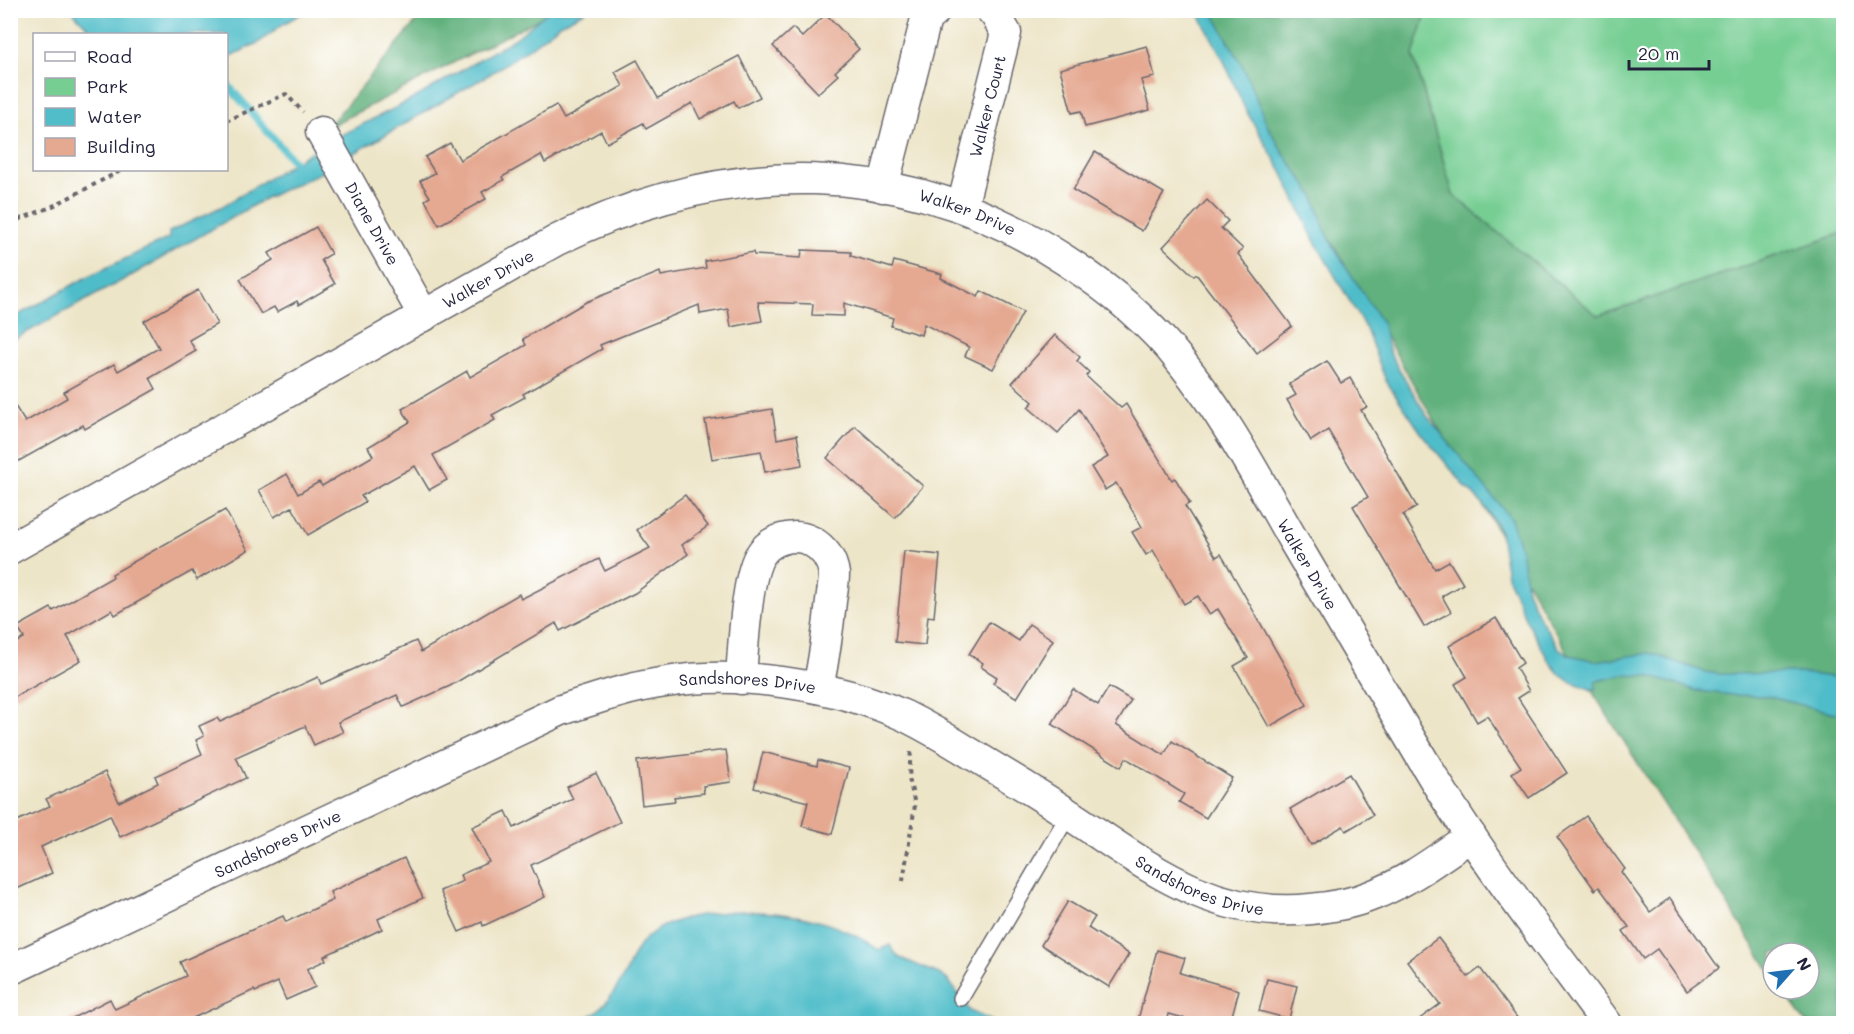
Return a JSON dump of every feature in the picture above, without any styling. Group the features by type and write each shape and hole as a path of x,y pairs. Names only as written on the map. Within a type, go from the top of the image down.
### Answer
{"street":[{"path":"883,187 926,19 936,10"},
{"name":"Walker Court","path":"962,207 1006,33 991,10"},
{"name":"Diane Drive","path":"321,132 424,316"},
{"name":"Walker Drive","path":"10,549 578,230 642,204 725,184 781,179 840,181 883,187 962,207 1009,227 1042,245 1087,275 1127,305 1181,361 1247,460 1421,758 1471,836 1607,1023"},
{"path":"741,679 752,573 760,555 769,546 781,539 793,536 809,540 820,547 829,557 834,574 826,646 818,688"},
{"name":"Sandshores Drive","path":"10,970 561,710 614,693 668,681 741,679 818,688 862,700 919,724 1069,814 1168,879 1209,898 1242,906 1295,911 1333,907 1372,896 1399,883 1471,836"}],"lane":[{"path":"960,998 1069,814"}],"path":[{"path":"228,120 286,94 321,132"},
{"path":"10,223 51,207 120,171"},
{"path":"903,881 915,805 909,778 910,755 919,724"}],"green space":[{"path":"425,11 554,11 327,128"},
{"path":"1199,11 1427,11 1413,55 1453,195 1598,316 1843,233 1843,1023 1806,1023 1790,1001 1821,1001 1821,941 1761,941 1761,957 1569,655"},
{"path":"1427,11 1843,11 1843,233 1598,316 1453,195 1413,54"}],"water":[{"path":"72,11 306,11 283,24 258,43 228,58 228,33 93,33"},
{"path":"549,11 586,11 562,23 490,74 322,172 266,198 11,341 11,319 89,276 169,238 169,232 223,206 329,141 415,98 516,38"},
{"path":"1197,11 1212,11 1244,69 1267,125 1284,154 1314,196 1334,248 1383,324 1392,357 1427,416 1511,519 1521,550 1527,590 1538,615 1559,648 1569,655 1596,661 1650,653 1705,672 1719,674 1799,673 1843,678 1843,715 1766,696 1698,691 1648,676 1623,675 1597,681 1596,689 1590,689 1560,675 1549,661 1526,620 1507,576 1497,524 1422,434 1386,381 1366,329 1314,240 1282,172 1245,109 1223,59"},
{"path":"742,911 796,916 813,920 847,931 879,950 890,945 898,957 939,974 949,981 970,1011 996,1023 573,1024 591,1015 606,1003 621,981 634,954 649,935 673,922 687,918"}],"building":[{"path":"826,14 859,49 835,72 838,75 818,93 773,46 793,28 802,37"},
{"path":"1147,46 1155,77 1141,80 1150,110 1085,127 1081,111 1072,113 1060,69"},
{"path":"739,56 760,97 738,108 734,101 700,119 692,103 646,129 643,123 607,143 601,131 545,163 541,155 502,177 504,180 482,192 486,199 439,225 425,200 430,197 420,181 435,173 425,157 450,143 460,160 556,105 564,119 623,86 615,72 637,60 658,98"},
{"path":"1095,152 1164,193 1142,231 1073,190"},
{"path":"1207,200 1228,221 1221,228 1243,249 1238,254 1292,326 1257,353 1196,274 1194,276 1163,247"},
{"path":"316,227 331,254 321,260 335,284 299,305 297,301 277,312 274,307 261,314 240,279 273,260 269,253"},
{"path":"802,250 851,252 851,256 892,268 894,261 942,274 941,278 978,297 981,291 1023,312 993,369 965,356 969,347 924,324 921,335 891,326 893,318 844,303 844,316 812,315 813,304 758,302 762,321 731,327 728,309 700,314 699,305 600,345 602,349 523,394 525,397 492,415 495,420 433,455 447,480 429,490 415,466 361,496 365,502 308,535 292,507 274,517 259,490 287,474 298,494 319,482 322,486 373,456 368,447 410,422 402,409 467,371 470,377 526,345 523,339 586,302 660,272 661,276 706,268 705,261 753,252 754,255 801,258"},
{"path":"198,290 217,324 189,340 196,351 150,378 156,389 85,429 83,425 10,466 10,398 25,422 67,398 64,392 114,364 118,371 159,348 144,321"},
{"path":"1055,335 1080,357 1077,361 1089,372 1086,376 1121,408 1126,404 1172,480 1175,478 1190,503 1185,506 1216,557 1221,554 1307,705 1269,727 1234,666 1248,658 1218,609 1209,614 1198,596 1184,604 1153,550 1146,555 1132,532 1142,527 1116,483 1105,490 1091,467 1108,457 1079,409 1058,433 1028,407 1033,402 1012,383"},
{"path":"1327,361 1341,383 1350,378 1367,407 1361,410 1417,507 1403,515 1435,569 1449,561 1463,584 1442,596 1451,612 1424,627 1353,506 1368,497 1328,430 1311,441 1287,400 1296,395 1289,384"},
{"path":"772,409 777,439 797,435 802,465 765,472 761,451 712,459 705,420"},
{"path":"855,426 923,486 895,518 827,458"},
{"path":"685,495 708,526 682,545 688,554 635,593 560,631 556,623 450,686 403,707 397,695 338,722 343,732 314,745 305,726 236,757 246,778 120,837 110,815 41,847 52,873 10,892 10,824 50,806 46,799 105,772 119,802 158,783 155,776 202,754 196,740 204,736 199,726 217,718 220,722 318,677 321,684 416,641 421,652 519,594 521,599 599,559 605,571 650,548 637,530"},
{"path":"225,510 248,550 197,580 192,571 115,615 112,610 67,636 81,660 10,700 10,646 24,638 17,627 51,608 53,611 113,577 112,574"},
{"path":"904,551 940,555 934,617 928,616 925,645 895,642"},
{"path":"1496,618 1523,663 1516,668 1529,691 1518,698 1567,773 1529,798 1512,773 1521,767 1487,716 1477,722 1455,684 1467,677 1449,646"},
{"path":"989,622 1019,641 1029,624 1053,640 1017,698 993,683 997,677 981,667 983,663 969,654"},
{"path":"1109,687 1131,700 1116,725 1164,755 1172,741 1232,778 1206,818 1179,802 1184,794 1126,758 1121,767 1052,724 1073,689 1098,705"},
{"path":"726,750 731,782 703,786 704,793 674,797 675,801 642,805 637,761"},
{"path":"763,752 817,766 818,760 849,768 832,834 802,826 808,802 754,788"},
{"path":"596,773 620,822 531,865 545,897 483,926 482,922 459,932 440,891 463,881 460,875 489,862 472,827 506,811 514,828 573,799 567,787"},
{"path":"1349,774 1373,815 1346,831 1343,826 1311,845 1290,809"},
{"path":"1586,816 1625,869 1621,872 1650,912 1670,898 1719,968 1687,991 1657,949 1643,959 1623,931 1629,927 1599,887 1595,890 1557,837"},
{"path":"404,858 423,898 378,919 382,929 324,956 326,960 307,969 315,987 286,1000 278,982 255,992 254,990 182,1023 63,1023 110,999 115,1009 186,976 180,962 283,916 286,922 333,900 330,892"},
{"path":"1068,901 1095,917 1088,928 1129,954 1109,987 1041,945"},
{"path":"1438,938 1468,977 1480,968 1521,1023 1414,1023 1440,1004 1407,961"},
{"path":"1157,950 1185,958 1180,973 1239,990 1230,1023 1202,1023 1169,1014 1167,1023 1137,1023"},
{"path":"1267,979 1297,986 1289,1019 1259,1011"}],"waterway":[{"path":"228,85 294,162"}]}
